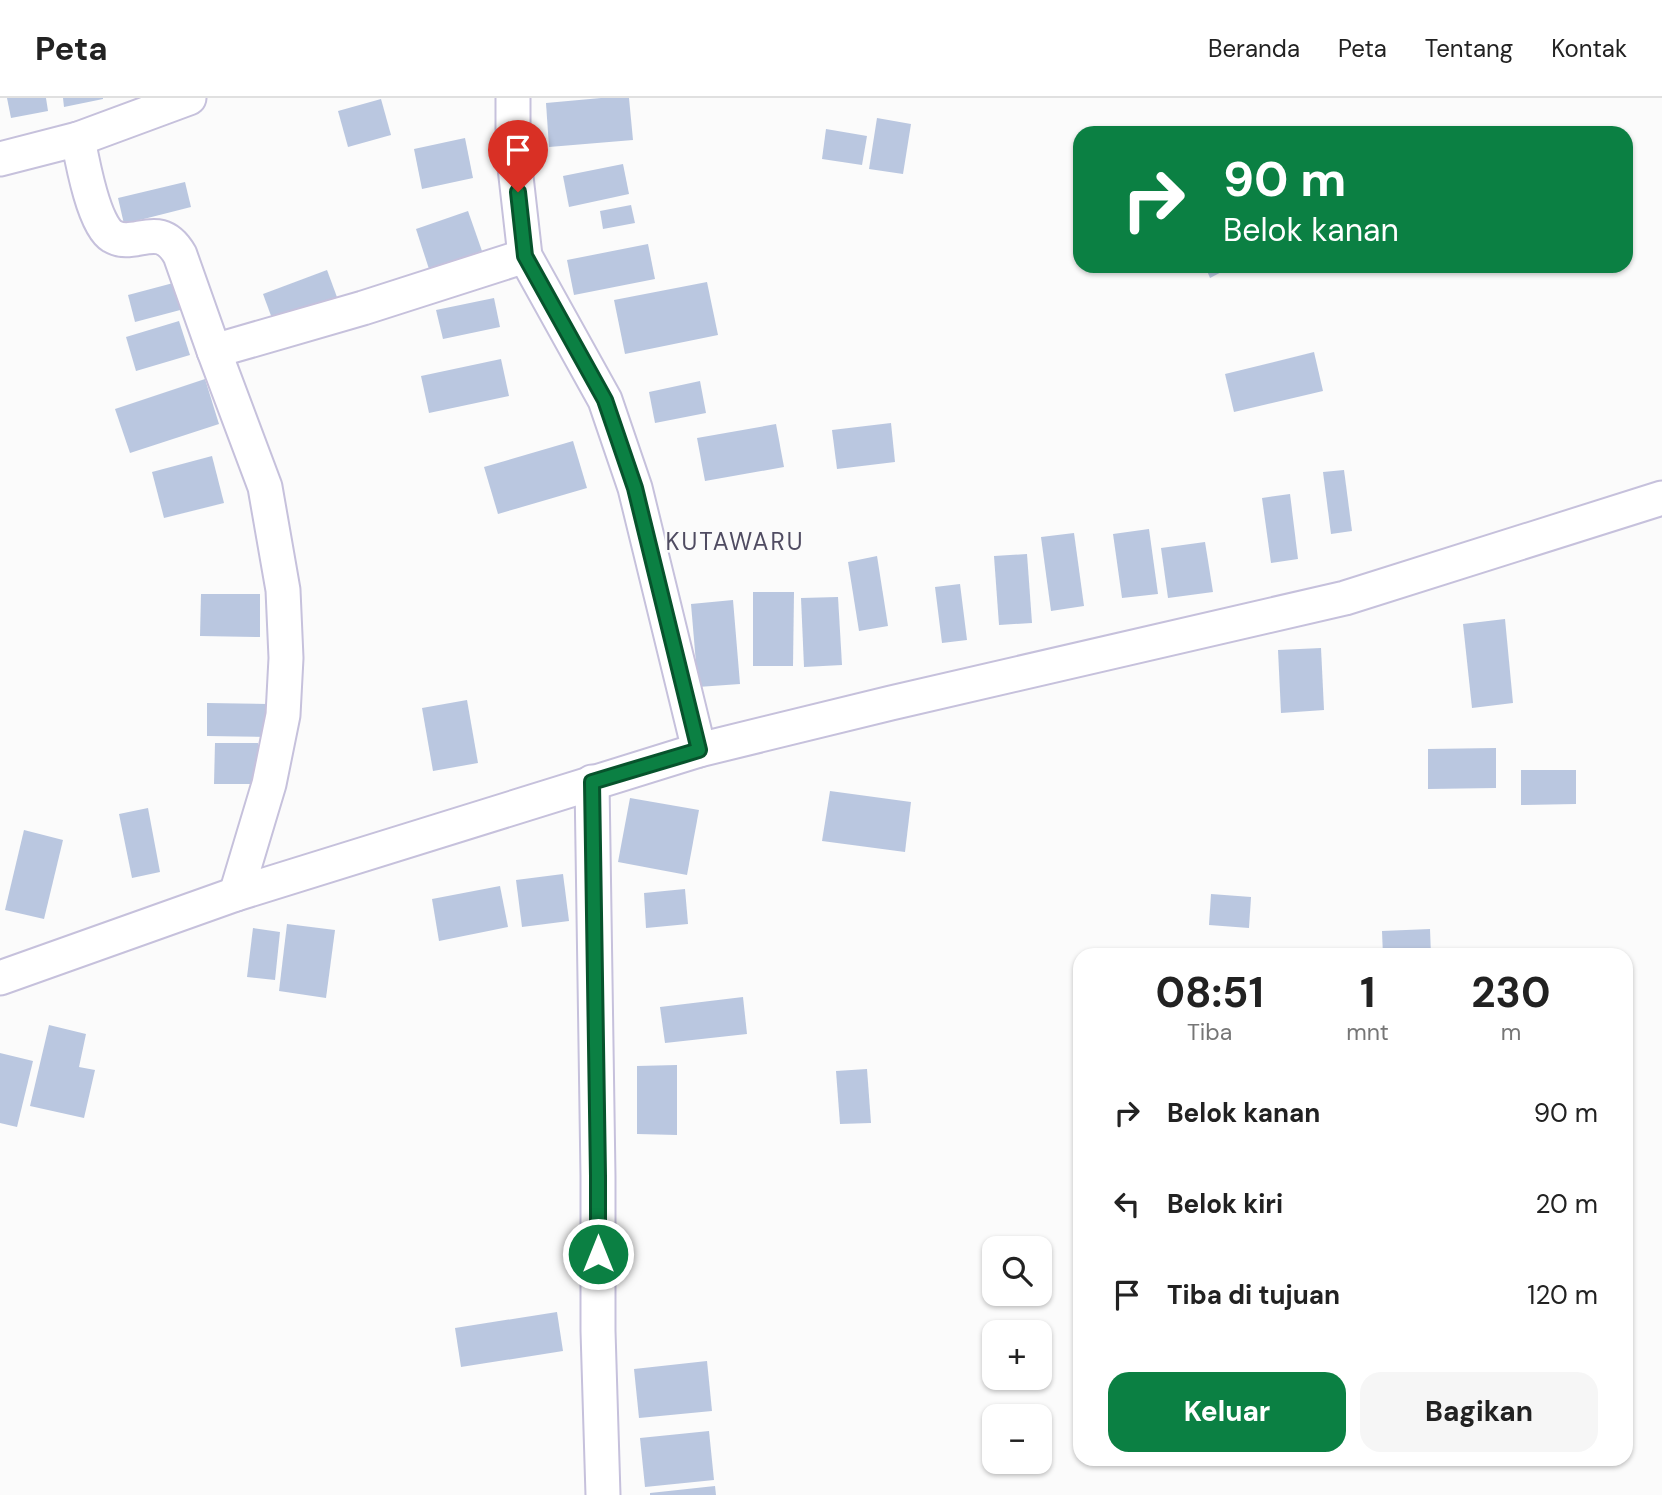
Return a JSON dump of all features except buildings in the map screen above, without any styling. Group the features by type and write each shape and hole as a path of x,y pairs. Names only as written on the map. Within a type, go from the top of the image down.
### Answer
{"street":[{"path":"0,159 78,139 189,98"},
{"path":"513,98 513,150 525,256 605,400 635,488 699,750"},
{"path":"78,139 100,223 111,236 122,239 163,238 173,243 180,255 265,487 283,590 286,658 282,715 269,784 236,894"},
{"path":"214,351 363,308 525,256"},
{"path":"0,978 236,894 699,750 1345,598 1662,498"},
{"path":"592,782 598,1331 603,1495"}],"district":[{"name":"KUTAWARU","path":"735,541"}],"route":[{"path":"518,192 525,256 605,400 635,488 699,750 592,782 598,1254"}]}
